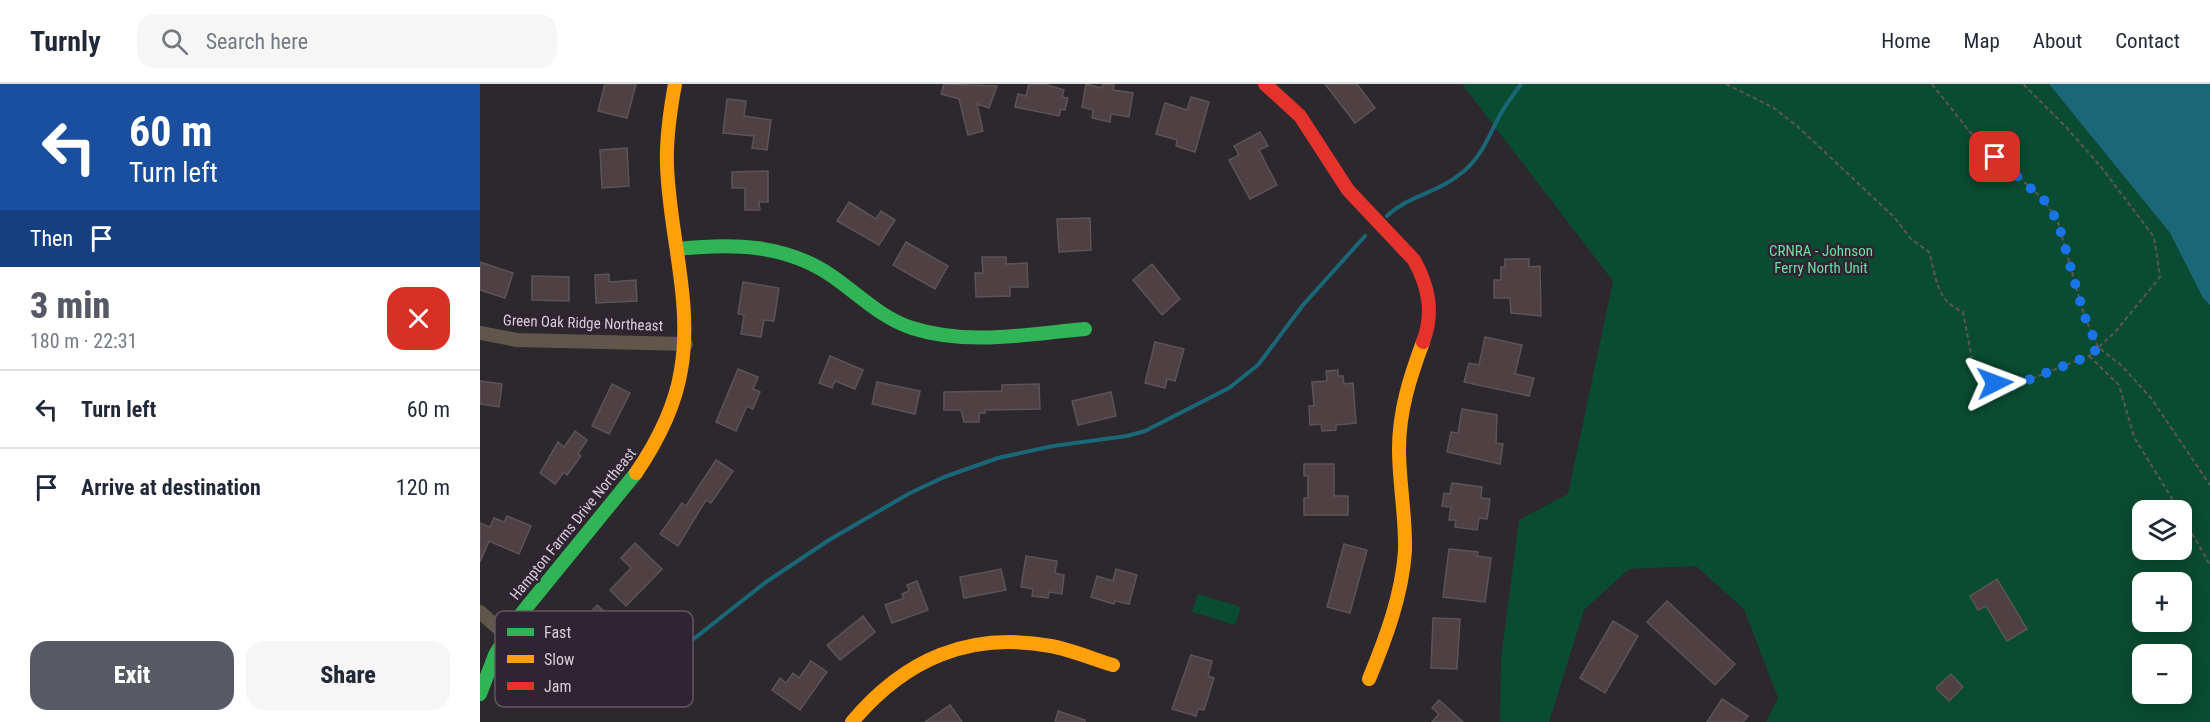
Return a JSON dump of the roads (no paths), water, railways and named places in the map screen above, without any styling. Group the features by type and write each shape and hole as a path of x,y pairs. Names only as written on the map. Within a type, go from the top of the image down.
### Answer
{"street":[{"name":"Hampton Farms Drive Northeast","path":"525,611 631,482 653,450 673,403 686,344 684,296 668,192 664,139 675,84"},
{"path":"1265,84 1298,113 1346,188 1407,252 1418,267 1431,307 1426,340 1413,368 1401,421 1399,442 1405,535 1402,569 1387,627 1369,678"},
{"path":"678,249 731,246 788,253 820,268 880,313 925,332 979,336 1085,329"},
{"name":"Green Oak Ridge Northeast","path":"480,333 517,340 686,344"},
{"path":"480,612 495,625"},
{"path":"852,722 868,701 897,675 934,655 970,644 1011,642 1051,646 1113,665"},
{"name":"Hampton Farms Drive Northeast","path":"480,694 495,657"}],"water":[{"path":"2049,84 2210,84 2210,305 2203,298 2170,233"}],"waterway":[{"path":"1387,216 1395,209 1441,186 1467,169 1521,84"},
{"path":"693,640 766,582 829,540 910,493 944,477 998,458 1053,446 1127,436 1145,431 1229,388 1258,365 1303,305 1365,236"}],"park label":[{"name":"CRNRA - Johnson Ferry North Unit","path":"1821,260"}]}
